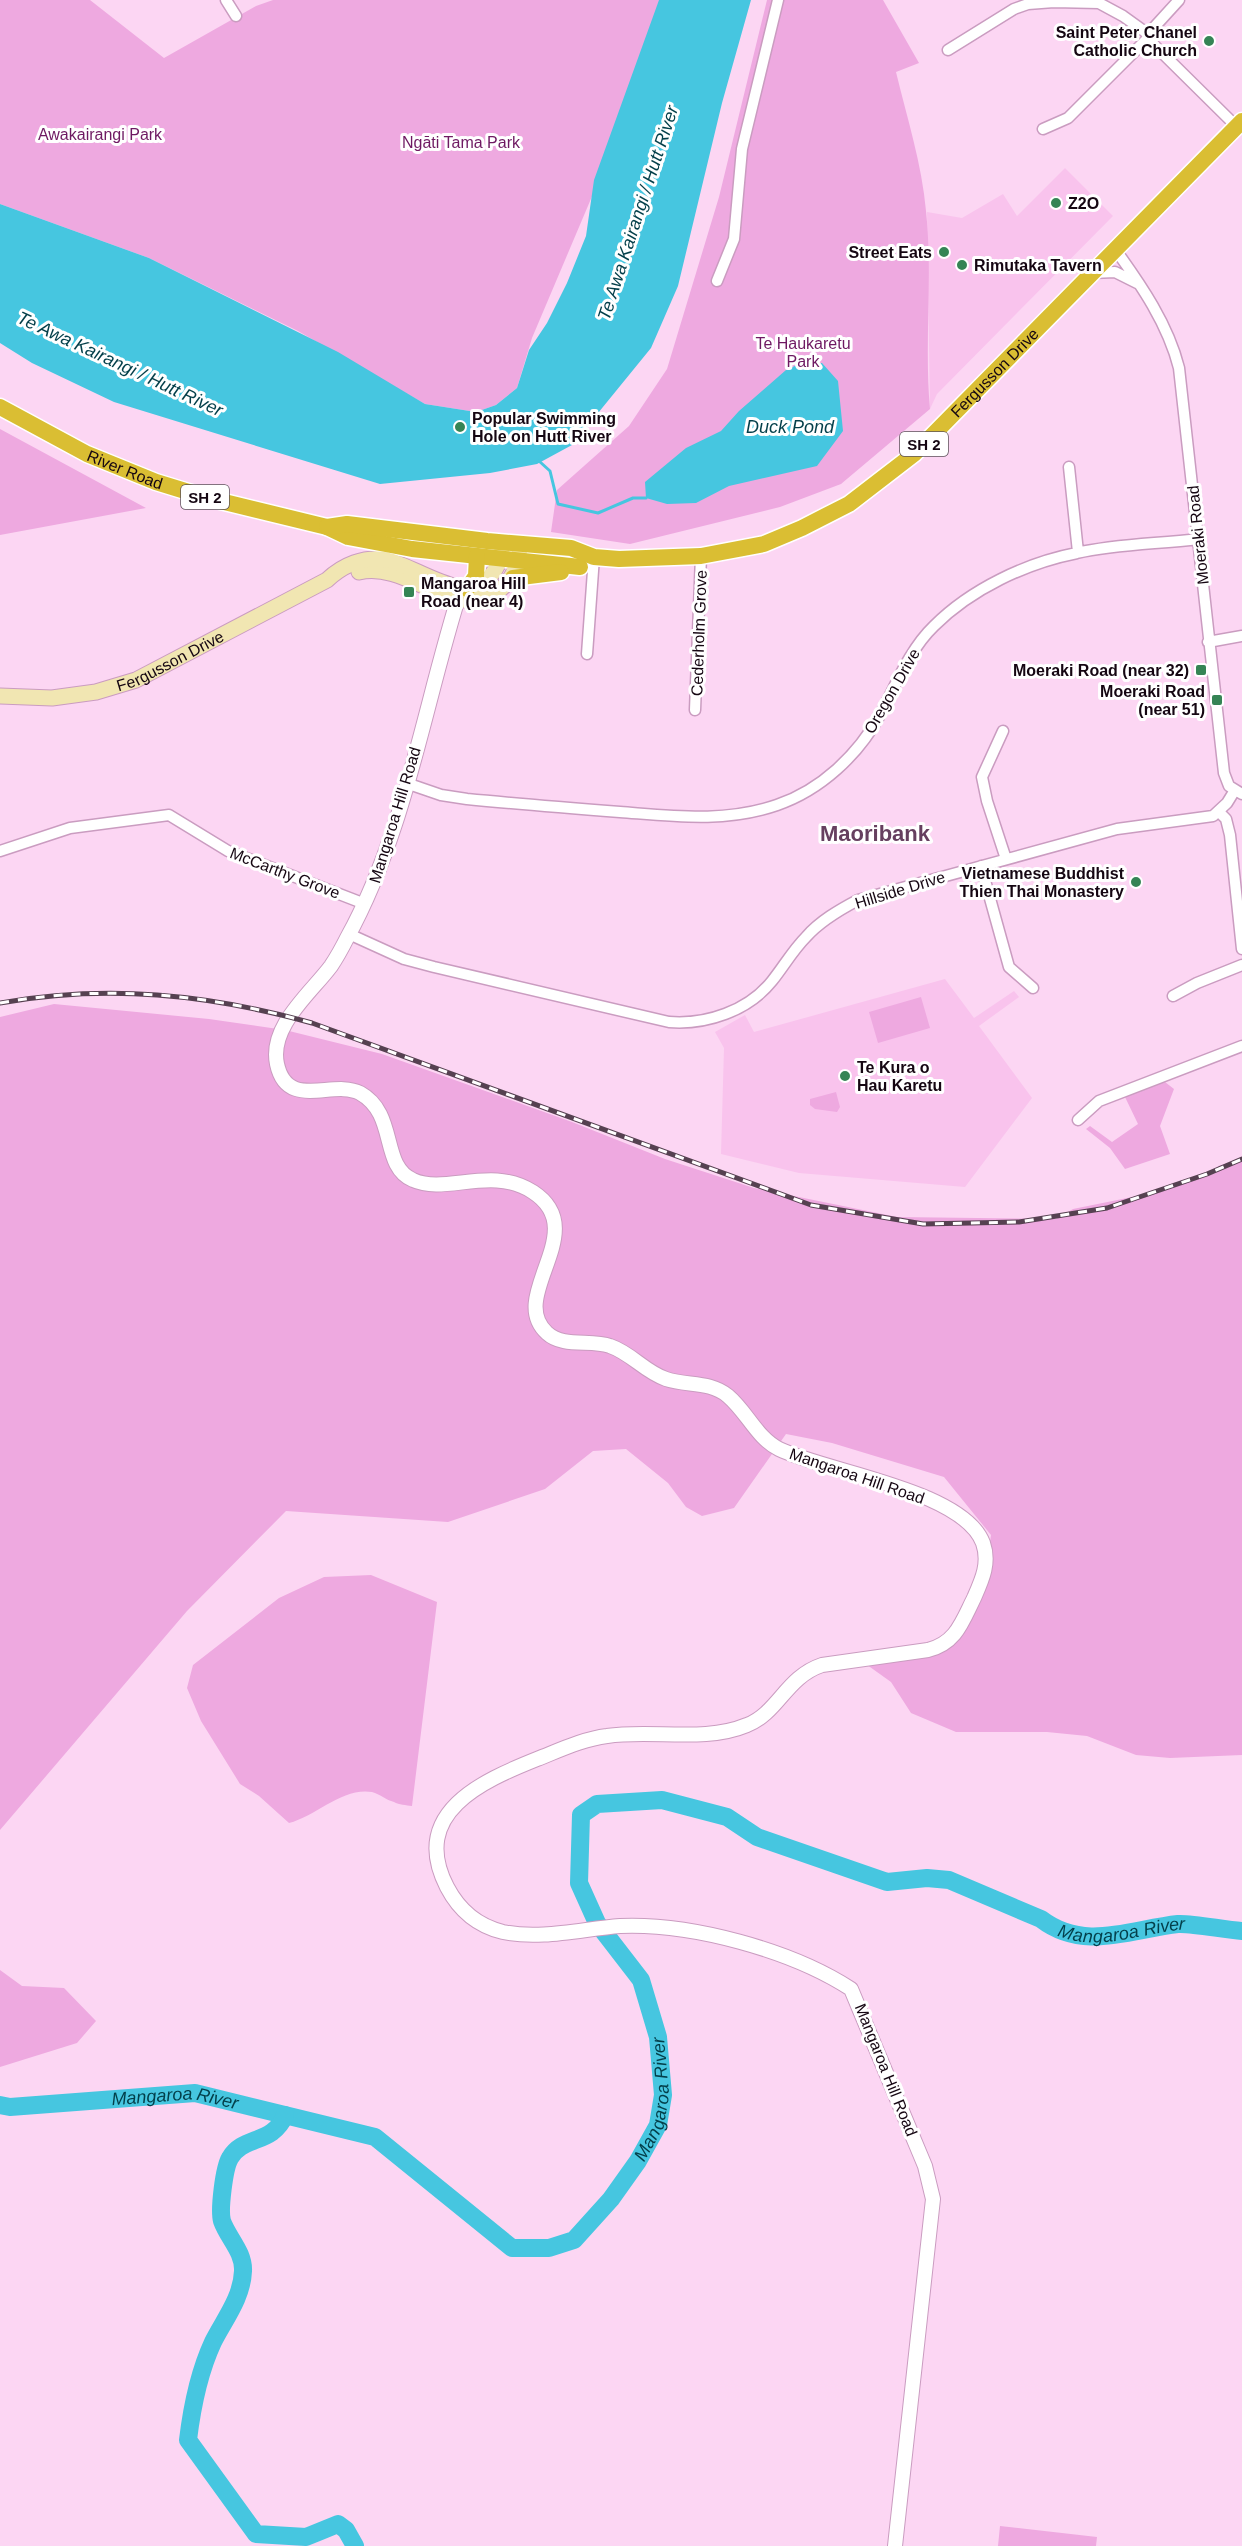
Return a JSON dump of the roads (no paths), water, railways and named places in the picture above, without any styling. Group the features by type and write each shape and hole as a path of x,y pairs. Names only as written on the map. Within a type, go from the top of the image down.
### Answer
{"highway":[{"name":"Fergusson Drive","path":"502,550 519,552 571,548 587,562 702,556 764,544 825,518 868,492 914,454 1239,124"},
{"name":"River Road","path":"0,407 87,454 156,482 208,498 327,527 348,537 380,544 477,556 502,550"},
{"name":"River Road","path":"327,527 346,524 502,550"},
{"path":"462,592 476,576 477,556"},
{"path":"513,578 558,573 587,562"}],"main road":[{"path":"462,592 484,584 502,550"},
{"path":"513,578 519,552"},
{"name":"Fergusson Drive","path":"0,696 63,696 96,693 136,680 327,580 339,569 349,565 378,559 409,567 481,600 497,592 513,578"}],"street":[{"path":"226,0 236,16"},
{"path":"717,281 734,239 736,189 742,149 778,0"},
{"path":"1043,129 1068,118 1148,36 1179,0"},
{"path":"948,50 1014,9 1028,4 1099,3 1123,16 1148,36 1239,124"},
{"name":"Moeraki Road","path":"1115,249 1139,285 1173,345 1179,368 1224,774 1226,782 1238,792"},
{"path":"1092,273 1115,272 1139,285"},
{"path":"1069,467 1078,552"},
{"name":"Oregon Drive","path":"406,783 441,795 467,799 708,818 749,813 777,805 803,794 845,762 870,732 912,654 933,627 973,596 1012,574 1078,552 1198,539"},
{"name":"Cederholm Grove","path":"695,710 702,556"},
{"path":"587,562 587,654"},
{"name":"Mangaroa Hill Road","path":"462,592 381,870 365,904 329,968 296,1007 284,1029 277,1049 276,1059 279,1071 287,1082 304,1091 345,1089 366,1097 381,1113 396,1164 410,1179 423,1183 496,1180 524,1187 538,1196 548,1207 556,1228 538,1293 537,1316 543,1329 555,1339 604,1344 618,1349 662,1377 713,1387 728,1396 775,1447 891,1485 942,1507 968,1522 979,1534 984,1548 985,1564 981,1582 955,1636 944,1645 928,1650 822,1665 797,1677 761,1717 748,1725 710,1732 620,1734 590,1739 498,1775 459,1799 443,1823 438,1856 444,1880 460,1908 476,1921 504,1932 621,1926 656,1927 727,1937 839,1981 851,1989 858,2001 925,2166 933,2199 896,2546"},
{"path":"1208,642 1242,636"},
{"path":"1003,731 982,777 987,801 1006,859"},
{"path":"1238,792 1219,812 1226,819 1230,835 1242,949"},
{"name":"Hillside Drive","path":"349,934 404,959 434,967 669,1022 696,1022 732,1010 765,989 806,936 848,906 874,895 1117,829 1204,818 1219,812"},
{"name":"McCarthy Grove","path":"0,851 70,828 169,815 228,851 365,904"},
{"path":"981,866 1009,968 1033,988"},
{"path":"1173,996 1197,983 1242,965"},
{"path":"1078,1120 1099,1101 1242,1046"}],"water":[{"name":"Te Awa Kairangi / Hutt River","path":"659,0 751,0 722,103 678,286 651,348 572,445 537,464 490,473 380,484 114,402 32,363 0,343 0,204 149,258 338,352 425,404 476,412 496,405 517,388 529,350 547,323 567,283 586,236 594,180"},
{"name":"Duck Pond","path":"822,363 838,381 843,431 817,466 729,486 696,503 667,504 646,498 645,482 686,448 721,431 739,411 786,370 799,364"}],"waterway":[{"path":"539,461 550,471 558,504 598,513 633,498 646,498"},
{"name":"Mangaroa River","path":"0,2105 10,2107 195,2093 375,2137 512,2248 549,2248 574,2240 611,2199 638,2161 658,2125 663,2095 658,2037 641,1980 597,1923 579,1883 581,1815 597,1804 662,1800 727,1817 757,1837 887,1882 927,1878 949,1880 1041,1919 1057,1929 1074,1934 1108,1936 1178,1924 1242,1931"},
{"path":"285,2115 280,2125 273,2131 242,2146 228,2163 221,2216 243,2264 242,2281 236,2300 213,2342 204,2365 194,2402 188,2440 256,2534 306,2537 338,2524 346,2530 355,2546"}],"railway":[{"path":"0,1003 40,997 118,993 196,999 273,1013 312,1023 811,1205 923,1224 1019,1222 1107,1208 1207,1174 1242,1159"}],"place":[{"name":"Saint Peter Chanel Catholic Church","path":"1209,41"},
{"name":"Z2O","path":"1056,203"},
{"name":"Street Eats","path":"944,252"},
{"name":"Rimutaka Tavern","path":"962,265"},
{"name":"Popular Swimming Hole on Hutt River","path":"460,427"},
{"name":"Mangaroa Hill Road (near 4)","path":"409,592"},
{"name":"Moeraki Road (near 32)","path":"1201,670"},
{"name":"Moeraki Road (near 51)","path":"1217,700"},
{"name":"Vietnamese Buddhist Thien Thai Monastery","path":"1136,882"},
{"name":"Te Kura o Hau Karetu","path":"845,1076"}],"district":[{"name":"Maoribank","path":"875,833"}],"park label":[{"name":"Awakairangi Park","path":"100,134"},
{"name":"Ngāti Tama Park","path":"461,142"},
{"name":"Te Haukaretu Park","path":"803,352"}]}
